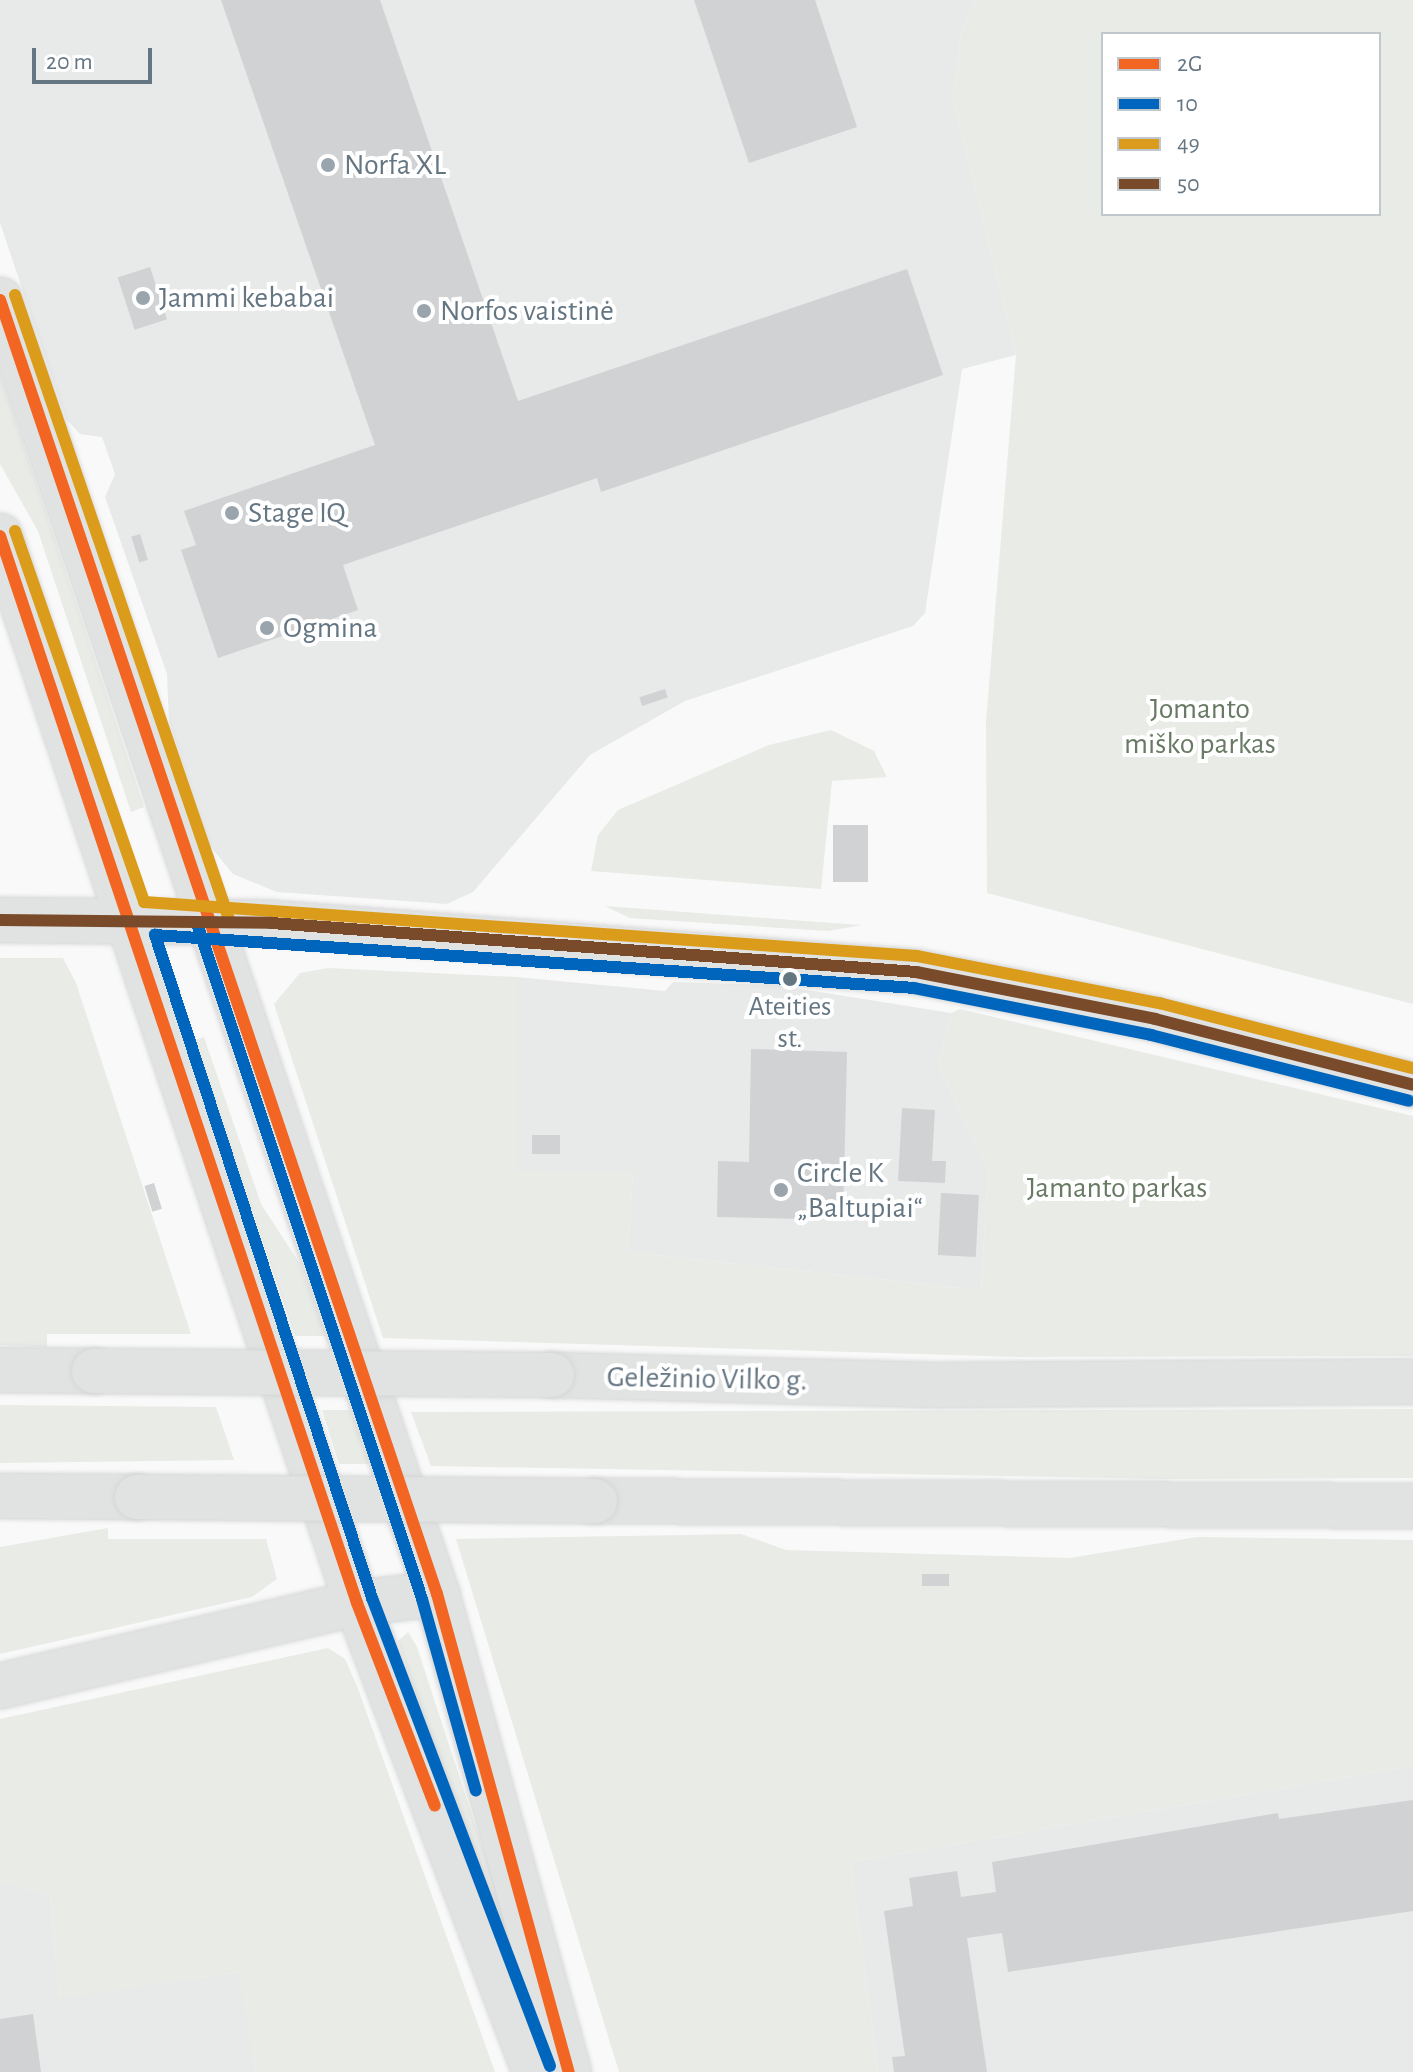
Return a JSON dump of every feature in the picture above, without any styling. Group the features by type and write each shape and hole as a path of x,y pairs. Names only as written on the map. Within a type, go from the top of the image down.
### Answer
{"main road":[{"path":"0,300 213,921 437,1594 569,2072"},
{"path":"0,536 132,917 357,1603 535,2072"},
{"path":"0,920 132,917 213,921 916,972 1155,1019 1413,1085"},
{"name":"Geležinio Vilko g.","path":"0,1370 552,1375 941,1385 1413,1382"},
{"path":"0,1496 1413,1506"},
{"path":"0,1686 357,1603 437,1594"}],"shaded area":[{"path":"0,0 975,0 961,32 953,101 1016,355 962,369 925,613 913,626 685,701 590,755 473,892 447,904 277,892 233,874 210,846 169,723 167,674 105,497 115,474 102,437 80,434 66,419 0,223"},
{"path":"516,977 665,991 673,982 776,985 951,1013 938,1065 988,1170 981,1290 628,1252 633,1173 516,1171"},
{"path":"1413,1766 1413,2072 878,2072 851,1862"},
{"path":"0,1880 50,1896 59,1998 239,1972 256,2072 0,2072"}],"green space":[{"name":"Jomanto miško parkas","path":"975,0 1413,0 1413,1004 987,893 986,722 1016,355 953,101 961,32"},
{"path":"0,374 144,807 131,812 38,531 0,464"},
{"path":"831,730 874,751 887,777 832,781 821,889 591,871 598,835 618,810 769,745"},
{"path":"605,906 862,925 828,931 630,918"},
{"path":"0,958 63,958 76,983 191,1334 47,1334 47,1347 0,1345"},
{"name":"Jamanto parkas","path":"328,968 516,977 516,1170 633,1173 628,1252 981,1290 988,1170 938,1065 951,1013 960,1009 1413,1116 1413,1356 1017,1357 383,1338 274,1004 300,973"},
{"path":"204,1037 261,1204 300,1264 326,1336 295,1336 194,1041"},
{"path":"0,1405 216,1407 234,1460 0,1463"},
{"path":"1413,1409 1413,1478 1168,1479 431,1466 411,1412"},
{"path":"322,1410 350,1410 369,1464 339,1464"},
{"path":"108,1528 108,1539 266,1539 277,1579 252,1597 0,1654 0,1547"},
{"path":"741,1534 786,1550 1070,1558 1197,1537 1413,1540 1413,1766 851,1862 878,2072 619,2072 456,1539"},
{"path":"408,1632 417,1647 556,2072 544,2072 398,1641"},
{"path":"328,1648 345,1659 357,1686 495,2072 256,2072 238,1972 59,1999 50,1896 0,1880 0,1719"}],"building":[{"path":"221,0 380,0 518,401 907,269 943,375 601,492 597,478 343,565 358,610 218,658 181,550 196,545 184,511 375,445"},
{"path":"694,0 815,0 857,127 749,163"},
{"name":"Jammi kebabai","path":"150,267 167,319 135,330 118,278"},
{"path":"140,534 148,560 139,562 131,537"},
{"path":"665,689 668,698 642,706 639,697"},
{"path":"833,825 868,825 868,882 833,882"},
{"path":"757,1001 785,1002 785,1012 757,1011"},
{"path":"751,1049 847,1052 843,1220 717,1217 718,1161 749,1162"},
{"path":"902,1108 935,1110 932,1161 946,1161 945,1183 898,1181"},
{"path":"532,1135 560,1135 560,1154 532,1154"},
{"path":"154,1183 162,1209 152,1212 144,1186"},
{"path":"941,1193 979,1195 976,1257 938,1255"},
{"path":"922,1574 949,1574 949,1586 922,1586"},
{"path":"1413,1800 1413,1911 1008,1972 1002,1933 967,1938 987,2072 894,2072 892,2057 905,2056 884,1911 913,1906 909,1878 957,1871 961,1897 996,1892 992,1862 1278,1813 1279,1819"},
{"path":"33,2014 41,2072 0,2072 0,2019"}],"transit line":[{"name":"49","path":"15,295 228,916"},
{"name":"2G","path":"0,300 437,1594 569,2072"},
{"name":"49","path":"15,531 144,902 917,956 1159,1003 1413,1068"},
{"name":"2G","path":"0,536 357,1603 435,1806"},
{"name":"50","path":"0,920 271,923 916,972 1155,1019 1413,1085"},
{"name":"10","path":"198,926 422,1599 476,1791"},
{"name":"10","path":"550,2066 372,1598 155,935 914,988 1151,1035 1409,1101"}],"place":[{"name":"Norfa XL","path":"328,165"},
{"name":"Jammi kebabai","path":"143,298"},
{"name":"Norfos vaistinė","path":"424,311"},
{"name":"Stage IQ","path":"232,513"},
{"name":"Ogmina","path":"267,628"},
{"name":"Ateities st.","path":"790,979"},
{"name":"Circle K „Baltupiai“","path":"781,1190"}]}
